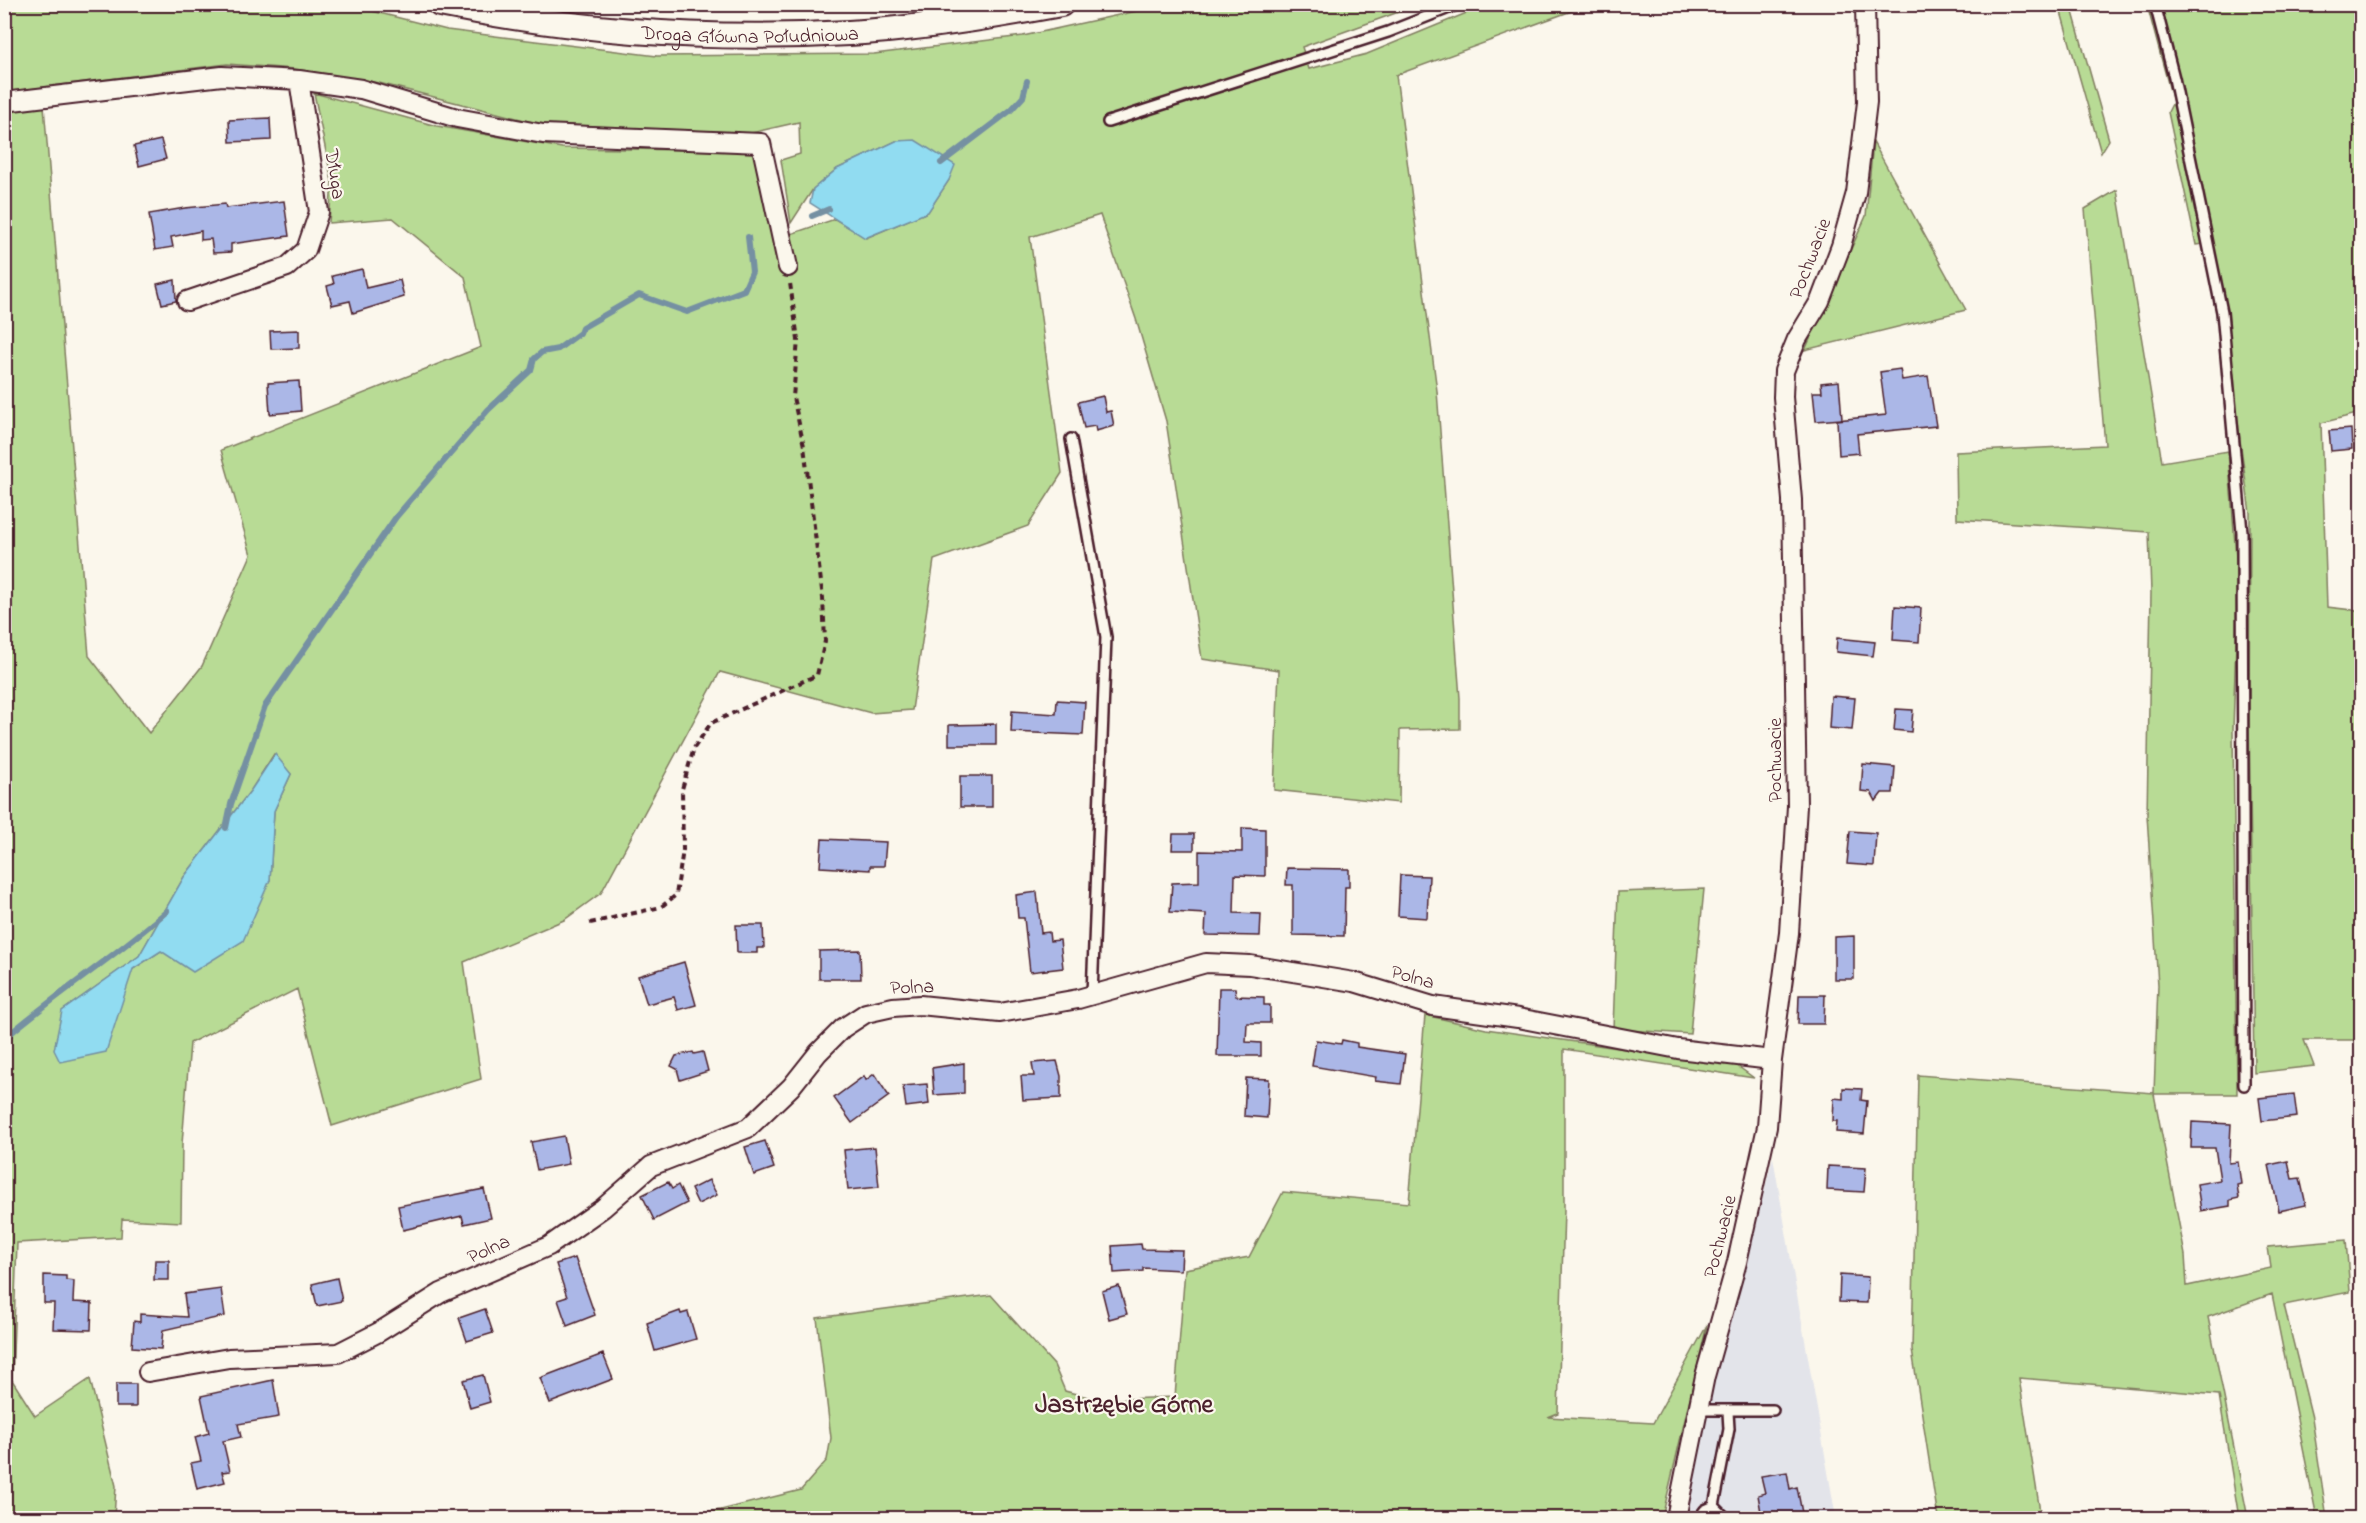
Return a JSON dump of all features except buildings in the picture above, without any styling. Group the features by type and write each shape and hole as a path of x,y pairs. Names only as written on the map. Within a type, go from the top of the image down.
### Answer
{"main road":[{"name":"Droga Główna Południowa","path":"441,4 592,27 696,34 778,35 852,33 1061,4"}],"street":[{"name":"Pochwacie","path":"1676,1518 1698,1410 1759,1169 1767,1127 1772,1060 1789,933 1797,806 1793,512 1783,396 1784,371 1797,339 1820,301 1841,246 1856,193 1867,102 1865,4"},
{"path":"4,102 222,76 299,80 361,90 457,118 543,134 761,143 788,267"},
{"name":"Długa","path":"187,301 287,267 306,250 319,212 299,80"},
{"name":"Polna","path":"148,1372 229,1358 338,1353 378,1332 441,1293 549,1246 603,1208 651,1166 748,1128 791,1087 818,1053 843,1028 866,1013 893,1007 920,1005 1000,1013 1092,995 1206,963 1250,965 1354,982 1433,1006 1518,1018 1678,1048 1772,1060"}],"lane":[{"path":"1108,122 1388,32 1459,4"},
{"path":"2155,4 2174,78 2222,312 2242,532 2244,1085"},
{"path":"1071,439 1106,637 1092,995"},
{"path":"1698,1410 1728,1412 1773,1410"},
{"path":"1714,1506 1729,1429 1728,1412"},
{"path":"1699,1518 1705,1510 1714,1506"},
{"path":"1714,1506 1726,1518"}],"path":[{"path":"590,923 661,907 676,895 683,850 682,789 694,748 711,723 817,675 825,641 823,598 804,447 794,397 798,340 788,267"}],"shaded area":[{"path":"1773,1157 1836,1518 1687,1518 1713,1388"}],"green space":[{"path":"5,5 348,5 447,30 657,56 874,54 1023,36 1164,5 1418,5 1302,47 1309,69 1367,54 1486,5 1588,5 1396,75 1437,391 1460,698 1460,729 1400,730 1399,803 1274,790 1279,670 1202,659 1166,421 1136,319 1100,215 1030,237 1062,473 1028,526 934,560 912,710 871,713 720,672 601,893 564,920 464,962 481,1079 332,1126 297,989 190,1043 182,1144 181,1222 122,1219 121,1237 17,1243 12,1380 35,1416 90,1379 116,1486 114,1518 5,1518 4,111 44,106 89,656 149,733 202,666 251,555 221,450 481,347 465,277 393,218 329,223 332,181 314,93 437,126 562,148 755,151 776,239 835,219 866,238 928,212 949,180 896,141 837,169 813,189 791,223 781,160 800,154 799,122 751,133 540,124 379,83 295,69 227,64 5,92","holes":["274,754 291,774 274,811 270,880 133,969 62,1011 139,956 184,877 251,790"]},
{"path":"2059,5 2071,5 2109,140 2101,153"},
{"path":"2147,5 2361,5 2361,413 2321,423 2327,607 2361,611 2362,1040 2304,1040 2314,1066 2254,1073 2249,717 2250,513 2213,243 2196,245 2168,112 2173,102"},
{"path":"1873,142 1966,310 1805,350 1866,216"},
{"path":"2117,190 2162,462 2228,451 2238,585 2233,729 2237,1094 2154,1094 2185,1255 2187,1286 2271,1268 2268,1247 2346,1240 2350,1292 2284,1305 2312,1418 2327,1518 2317,1518 2272,1294 2208,1317 2248,1518 2239,1518 2219,1395 2019,1378 2041,1518 1938,1518 1912,1350 1918,1075 2154,1093 2158,985 2147,815 2151,593 2149,532 1957,519 1956,452 2105,445 2085,209"},
{"path":"1704,889 1690,1034 1613,1029 1618,892"},
{"path":"1425,1015 1486,1029 1736,1065 1754,1078 1564,1049 1564,1209 1558,1413 1548,1417 1653,1423 1707,1325 1662,1518 663,1518 721,1510 801,1490 827,1460 831,1438 817,1318 991,1295 1054,1365 1065,1391 1099,1400 1175,1397 1185,1269 1249,1257 1283,1192 1409,1203"}],"water":[{"path":"915,140 955,165 949,180 928,212 865,238 810,203 813,189 837,169 896,141"},
{"path":"275,754 291,774 274,811 270,880 243,941 193,972 161,951 133,969 106,1052 60,1062 54,1050 62,1011 139,956 184,877 251,790"}],"waterway":[{"path":"941,163 1011,110 1023,97 1027,81"},
{"path":"812,216 829,209"},
{"path":"226,828 231,804 265,706 396,517 488,410 531,370 534,359 542,352 558,349 580,333 582,328 639,295 687,312 744,290 752,272 748,237"},
{"path":"4,1039 167,911"}],"district":[{"name":"Jastrzębie Górne","path":"1124,1403"}]}
